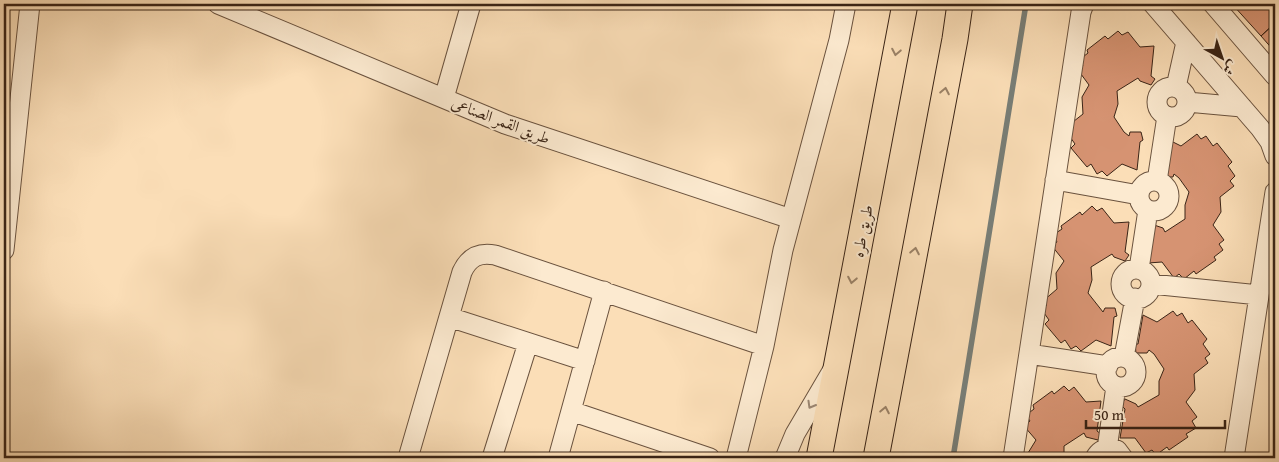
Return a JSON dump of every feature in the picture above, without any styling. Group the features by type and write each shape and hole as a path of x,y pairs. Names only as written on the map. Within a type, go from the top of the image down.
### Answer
{"main road":[{"name":"طريق طره","path":"819,458 905,4"},
{"path":"876,458 960,4"}],"street":[{"path":"4,250 30,4"},
{"name":"طريق القمر الصناعى","path":"218,4 505,124 791,219"},
{"path":"444,98 471,4"},
{"path":"736,458 764,346 783,250 839,40 846,4"},
{"path":"1014,458 1055,180 1081,12 1084,4"},
{"path":"1153,4 1242,107 1270,142 1275,156"},
{"path":"1213,4 1275,76"},
{"path":"1186,42 1181,95 1184,111 1172,117 1163,114 1158,106 1159,96 1166,89 1181,95 1242,107"},
{"path":"1157,181 1167,116"},
{"path":"1055,180 1144,202 1153,210 1162,208 1168,200 1169,195 1165,186 1157,181 1143,185 1144,202 1145,276 1148,292 1140,298 1127,296 1121,283 1125,274 1134,269 1145,276 1259,295"},
{"path":"1234,458 1275,192"},
{"path":"414,456 449,317 466,265 471,258 479,255 495,255 764,346"},
{"path":"558,458 604,291"},
{"path":"1029,354 1116,361 1132,362 1135,366 1135,376 1130,384 1116,386 1106,376 1116,361 1136,298"},
{"path":"449,317 585,361"},
{"path":"492,458 528,343"},
{"path":"785,458 806,413 836,363"},
{"path":"1108,455 1116,386"},
{"path":"571,411 710,458"}],"building":[{"path":"1232,4 1275,4 1275,23 1261,36"},
{"path":"1275,23 1275,52 1261,36"},
{"path":"1118,31 1122,35 1128,32 1140,47 1154,46 1151,76 1155,79 1151,85 1140,81 1138,78 1117,91 1118,104 1114,117 1129,136 1130,132 1141,132 1143,140 1140,142 1137,170 1122,164 1107,176 1102,171 1097,174 1091,164 1087,167 1071,148 1075,144 1068,134 1073,129 1069,125 1083,114 1082,97 1089,85 1078,70 1083,66 1079,60 1088,53 1087,50 1105,36 1108,39"},
{"path":"1197,134 1201,139 1206,136 1213,146 1217,143 1232,162 1228,166 1235,176 1230,181 1234,186 1220,197 1221,212 1213,225 1224,240 1219,244 1223,250 1214,257 1216,260 1196,274 1194,271 1184,279 1179,274 1174,278 1162,262 1148,263 1151,224 1163,228 1165,232 1185,219 1185,205 1189,192 1174,174 1173,177 1162,177 1167,139 1181,146"},
{"path":"1092,206 1097,211 1102,208 1114,223 1129,222 1125,252 1129,255 1125,261 1114,257 1112,254 1091,267 1092,280 1088,293 1103,312 1105,308 1115,308 1117,316 1114,317 1111,346 1096,340 1081,351 1076,346 1071,349 1065,340 1061,343 1045,324 1049,320 1042,310 1047,305 1043,301 1057,289 1056,273 1064,261 1052,246 1057,242 1053,235 1062,229 1061,226 1080,212 1082,215"},
{"path":"1173,311 1177,316 1182,313 1188,323 1192,320 1207,339 1203,344 1210,354 1205,358 1208,363 1194,374 1195,390 1186,402 1197,417 1192,421 1196,428 1186,434 1188,437 1169,450 1167,447 1156,455 1152,450 1146,453 1135,438 1120,438 1125,409 1121,405 1125,399 1136,404 1138,407 1159,395 1159,381 1164,369 1149,350 1147,353 1136,353 1135,344 1138,344 1143,315 1157,322"},
{"path":"1064,386 1069,391 1074,387 1086,402 1101,401 1097,431 1101,434 1098,440 1086,437 1084,433 1064,446 1064,458 1028,458 1028,453 1036,440 1024,426 1030,421 1026,415 1034,409 1033,405 1052,391 1054,394"}],"waterway":[{"path":"953,458 1026,4"}]}
